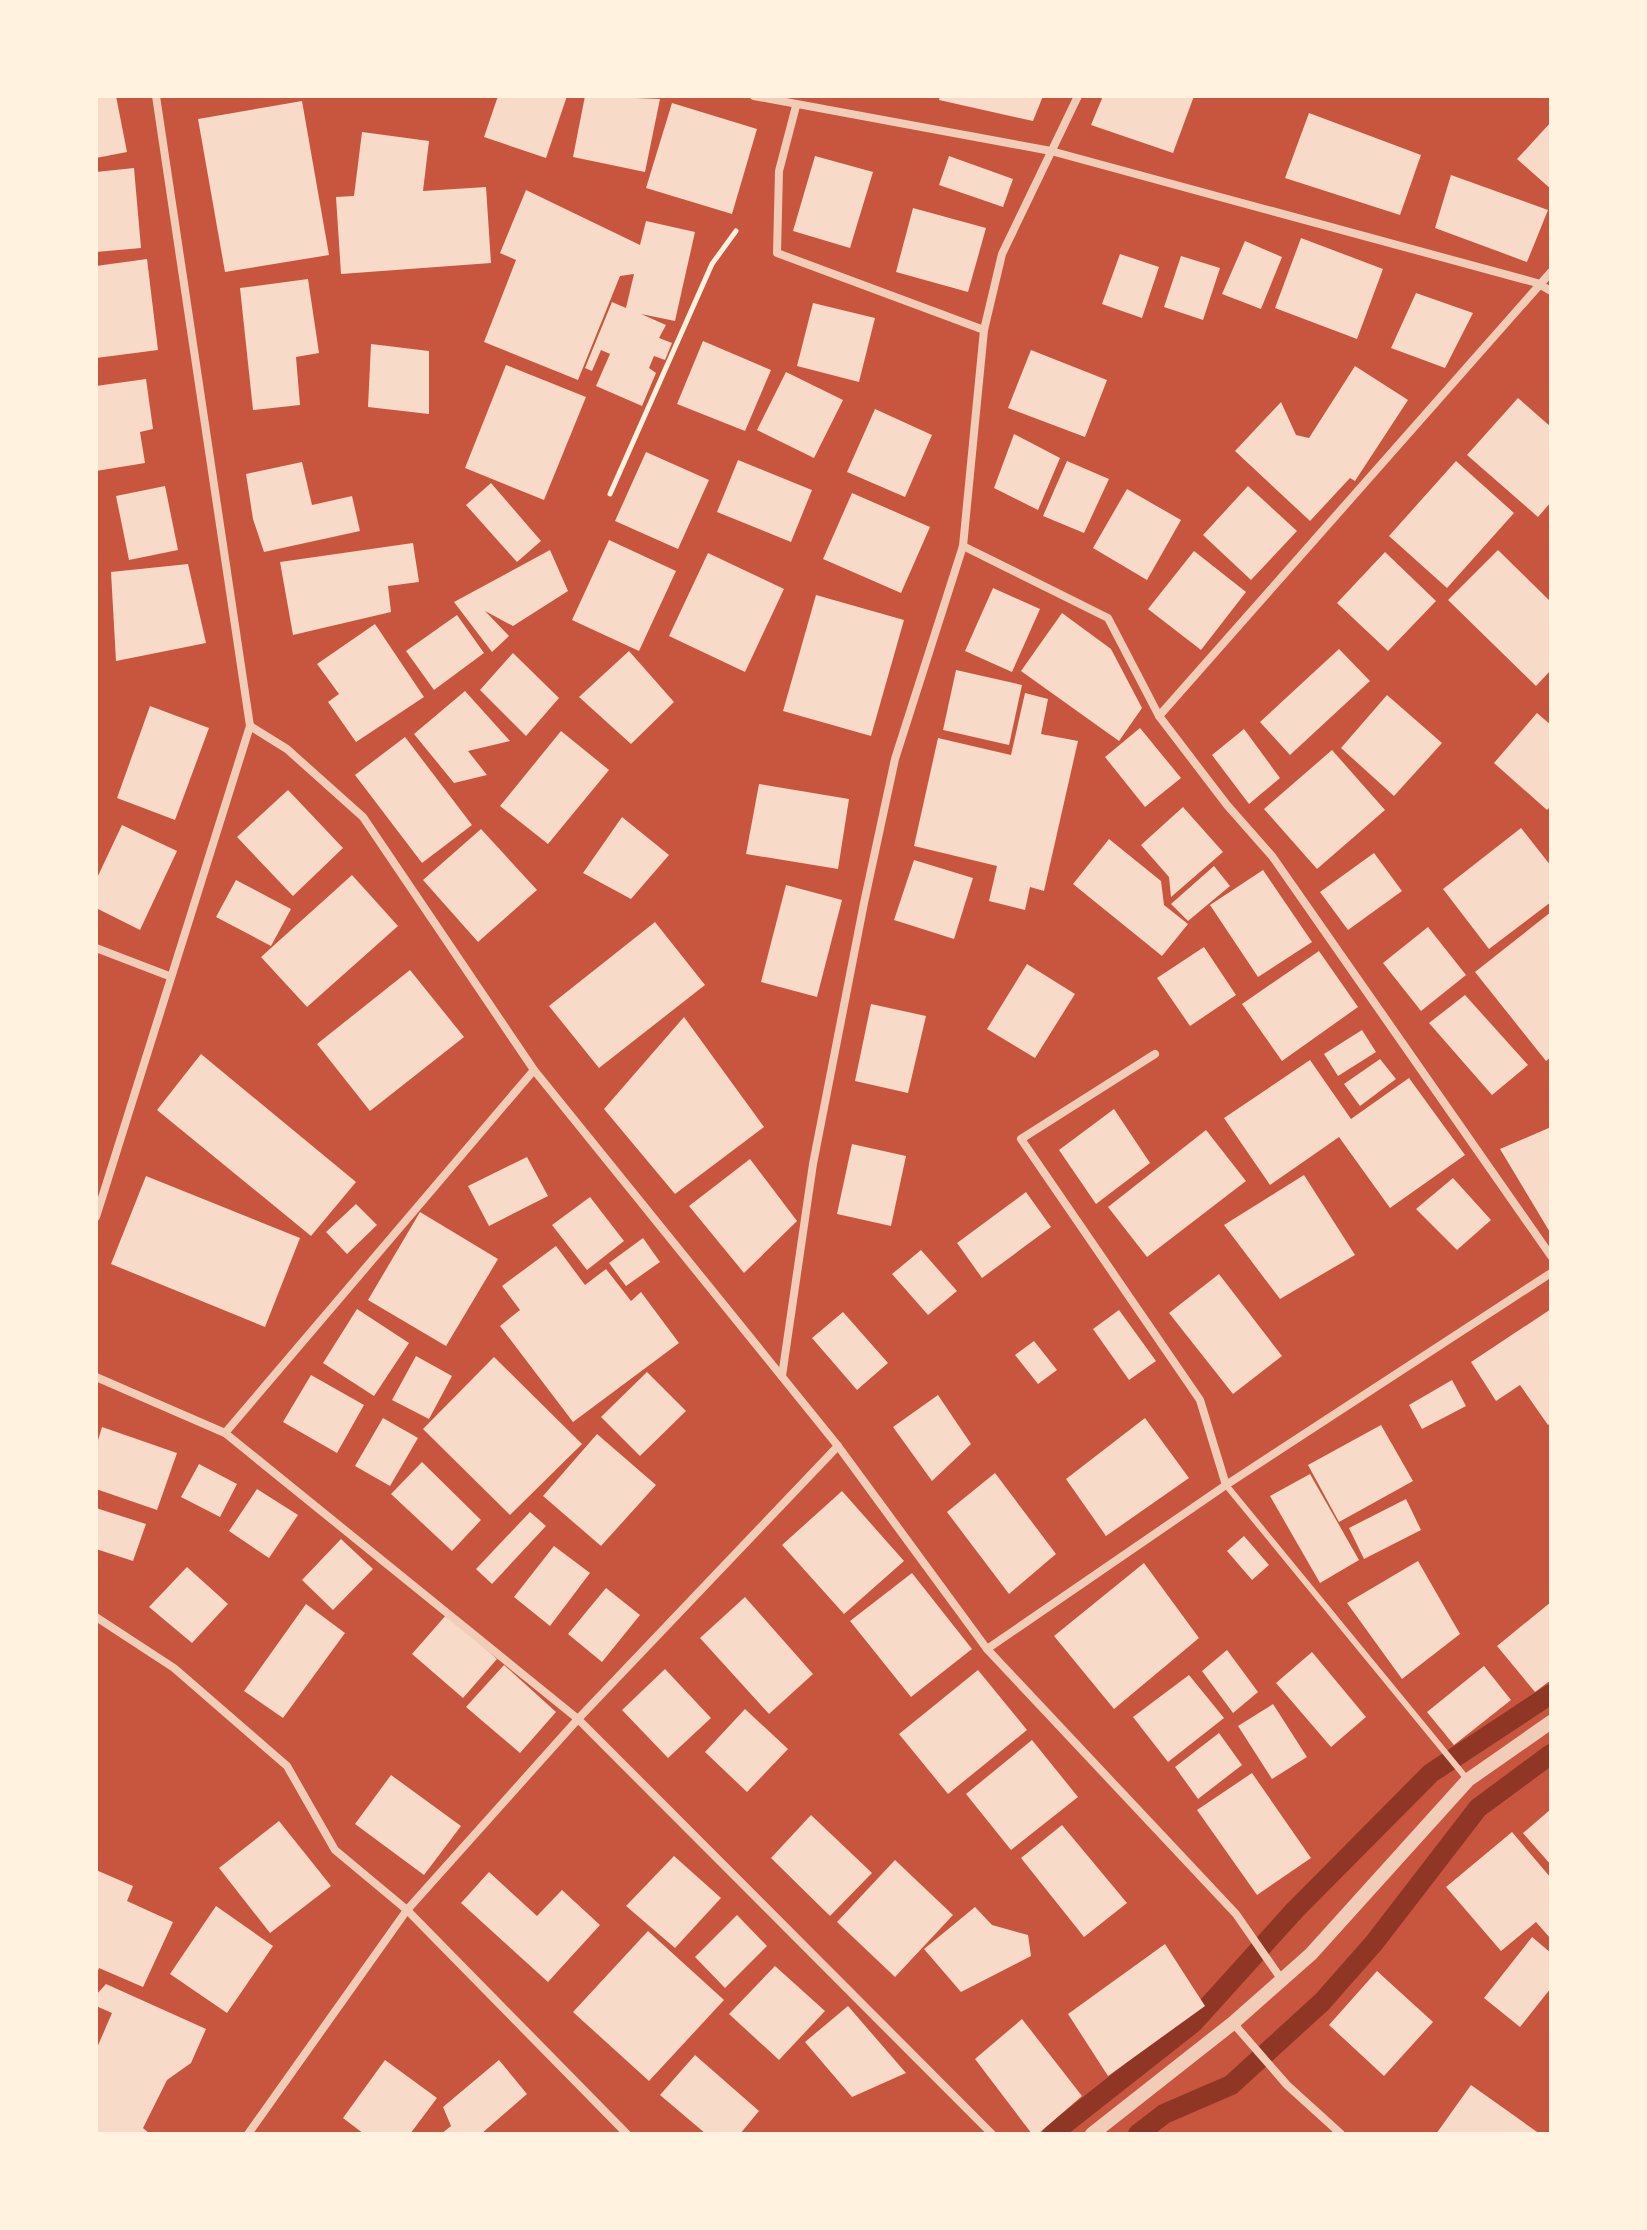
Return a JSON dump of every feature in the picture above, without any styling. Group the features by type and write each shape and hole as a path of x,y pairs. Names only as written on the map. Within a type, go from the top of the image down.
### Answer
{"street":[{"path":"96,1217 169,976 250,726 156,96"},
{"path":"754,96 1051,151 1537,283 1551,291"},
{"path":"782,1376 813,1164 895,759 963,546 984,330 1002,254 1078,96"},
{"path":"796,106 779,171 777,253 984,330"},
{"path":"1159,716 1537,283 1551,272"},
{"path":"963,546 1108,618 1159,716 1227,805 1272,856 1551,1256"},
{"path":"250,726 287,749 363,817 534,1070 838,1446 987,1649 1236,1914 1282,1980"},
{"path":"96,948 169,976"},
{"path":"1155,1054 1021,1139 1200,1400 1226,1485"},
{"path":"225,1433 534,1070"},
{"path":"987,1649 1226,1485 1551,1273"},
{"path":"96,1377 225,1433 578,1719 992,2134"},
{"path":"248,2134 407,1910 578,1719 838,1446"},
{"path":"96,1617 174,1668 287,1766 335,1850 407,1910 627,2134"},
{"path":"1092,2134 1233,2023 1311,1954 1468,1780 1551,1722"},
{"path":"1233,2023 1287,2085 1341,2134"}],"lane":[{"path":"1226,1485 1468,1780"}],"path":[{"path":"610,494 712,264 737,230"}],"building":[{"path":"96,96 116,96 127,152 96,158"},
{"path":"498,96 567,96 546,158 484,137"},
{"path":"585,96 660,99 645,172 573,157"},
{"path":"940,96 1043,96 1033,121 939,100"},
{"path":"1103,96 1194,96 1173,153 1091,125"},
{"path":"302,101 329,255 225,272 198,119"},
{"path":"672,103 757,129 732,214 646,188"},
{"path":"1309,113 1421,155 1400,215 1285,178"},
{"path":"1551,122 1551,189 1517,159"},
{"path":"362,132 429,141 423,191 486,187 491,263 341,274 336,197 354,196"},
{"path":"815,156 873,172 850,248 793,231"},
{"path":"949,156 1013,179 1003,207 939,185"},
{"path":"134,168 141,248 96,252 96,172"},
{"path":"1451,175 1548,210 1527,262 1435,228"},
{"path":"526,190 640,245 646,221 695,232 675,321 641,314 666,325 659,338 672,343 665,360 654,356 649,368 656,373 642,406 596,386 610,354 601,350 592,371 585,368 612,302 626,308 634,274 620,276 578,380 484,342 516,260 500,253"},
{"path":"913,208 986,228 968,292 896,272"},
{"path":"1301,238 1383,269 1357,339 1275,308"},
{"path":"1245,241 1282,257 1261,309 1222,294"},
{"path":"1120,254 1159,267 1142,318 1102,304"},
{"path":"1181,256 1220,268 1203,320 1164,307"},
{"path":"147,259 158,350 96,358 96,266"},
{"path":"308,279 319,353 296,357 300,405 253,410 240,288"},
{"path":"1416,293 1473,313 1445,368 1391,348"},
{"path":"813,303 875,318 859,382 797,366"},
{"path":"703,341 771,370 745,431 677,404"},
{"path":"371,344 429,351 429,414 368,407"},
{"path":"1031,350 1107,380 1085,437 1008,408"},
{"path":"506,365 586,397 544,500 465,468"},
{"path":"1355,366 1408,400 1355,481 1350,478 1310,521 1235,451 1281,402 1296,435 1309,438"},
{"path":"786,372 843,400 814,458 757,430"},
{"path":"146,379 153,429 140,432 145,463 96,471 96,386"},
{"path":"1518,398 1551,427 1551,502 1538,517 1467,455"},
{"path":"875,409 932,435 905,497 847,472"},
{"path":"1014,434 1060,458 1038,510 994,488"},
{"path":"646,452 709,480 678,549 615,521"},
{"path":"738,460 812,490 791,542 717,512"},
{"path":"1067,461 1109,479 1084,533 1043,516"},
{"path":"1456,461 1514,513 1447,588 1389,536"},
{"path":"302,462 312,505 352,496 360,531 264,552 253,519 246,474"},
{"path":"491,483 541,541 517,562 466,505"},
{"path":"165,486 178,550 129,560 116,496"},
{"path":"1248,486 1297,531 1251,580 1203,535"},
{"path":"1127,489 1181,520 1147,580 1093,548"},
{"path":"852,493 930,527 901,593 823,559"},
{"path":"609,540 676,571 639,651 572,620"},
{"path":"413,543 419,582 388,586 391,612 293,635 280,562"},
{"path":"550,550 568,591 513,626 485,611 509,636 492,652 454,602"},
{"path":"1498,550 1551,602 1551,670 1536,686 1448,600"},
{"path":"1194,551 1246,592 1201,650 1148,609"},
{"path":"1385,552 1436,601 1388,651 1337,603"},
{"path":"708,553 784,589 745,672 669,636"},
{"path":"188,564 206,643 116,661 111,572"},
{"path":"993,588 1040,609 1012,672 965,651"},
{"path":"816,595 904,620 871,736 783,711"},
{"path":"1062,613 1111,649 1142,708 1119,741 1021,671"},
{"path":"457,615 484,653 434,690 406,651"},
{"path":"375,624 424,697 356,742 328,702 339,694 317,664"},
{"path":"1339,649 1370,681 1290,755 1260,722"},
{"path":"629,651 674,702 631,744 579,697"},
{"path":"513,653 559,698 526,736 480,690"},
{"path":"956,670 1022,685 1009,745 943,730"},
{"path":"465,691 510,741 468,751 487,775 454,783 414,734"},
{"path":"1025,693 1048,699 1041,734 1078,741 1044,891 1030,887 1025,910 989,901 997,866 914,846 938,738 1011,755"},
{"path":"1387,695 1442,743 1394,796 1341,748"},
{"path":"150,706 209,728 175,820 117,798"},
{"path":"1537,713 1551,725 1551,806 1547,810 1494,763"},
{"path":"1140,728 1181,778 1145,807 1105,757"},
{"path":"1244,729 1280,778 1249,804 1212,755"},
{"path":"561,731 609,770 548,844 500,806"},
{"path":"405,737 472,825 422,863 355,775"},
{"path":"1332,750 1385,810 1317,869 1264,809"},
{"path":"759,784 849,799 838,869 746,854"},
{"path":"288,790 343,848 293,896 237,837"},
{"path":"1183,807 1223,852 1171,897 1169,877 1141,845"},
{"path":"622,817 669,855 631,899 583,873"},
{"path":"122,825 177,851 140,930 96,908 96,880"},
{"path":"1521,828 1551,866 1551,902 1489,949 1443,889"},
{"path":"481,829 537,890 478,942 423,880"},
{"path":"1109,839 1161,881 1164,905 1188,924 1162,956 1073,884"},
{"path":"1374,853 1402,891 1348,930 1320,892"},
{"path":"914,860 973,878 954,939 894,920"},
{"path":"1214,866 1230,886 1188,921 1171,904"},
{"path":"1263,870 1312,942 1258,977 1210,905"},
{"path":"352,875 398,926 307,1007 261,957"},
{"path":"236,880 291,909 271,946 216,917"},
{"path":"786,885 842,900 817,997 761,982"},
{"path":"1551,912 1551,1057 1546,1061 1475,972"},
{"path":"655,922 705,985 599,1068 549,1006"},
{"path":"1428,927 1466,975 1421,1011 1383,963"},
{"path":"1204,947 1236,995 1190,1026 1157,978"},
{"path":"1319,951 1358,1007 1282,1061 1242,1004"},
{"path":"1027,964 1075,994 1035,1058 987,1029"},
{"path":"410,970 464,1037 370,1111 317,1044"},
{"path":"1465,995 1528,1065 1492,1095 1429,1023"},
{"path":"871,1004 926,1016 908,1093 855,1081"},
{"path":"684,1017 764,1127 675,1194 604,1109"},
{"path":"1362,1030 1376,1052 1338,1076 1324,1054"},
{"path":"201,1054 356,1182 311,1236 157,1110"},
{"path":"1380,1059 1396,1079 1360,1106 1344,1084"},
{"path":"1310,1060 1351,1119 1409,1078 1465,1155 1390,1208 1339,1137 1270,1185 1224,1118"},
{"path":"1114,1109 1150,1163 1096,1204 1059,1150"},
{"path":"1551,1127 1551,1234 1500,1149"},
{"path":"1206,1130 1246,1181 1147,1257 1108,1207"},
{"path":"852,1144 906,1156 891,1226 837,1214"},
{"path":"527,1157 548,1196 489,1226 468,1186"},
{"path":"750,1159 797,1221 744,1273 689,1206"},
{"path":"1304,1175 1355,1255 1280,1299 1224,1225"},
{"path":"146,1176 300,1238 265,1327 111,1264"},
{"path":"1453,1178 1491,1220 1457,1250 1416,1209"},
{"path":"1026,1192 1051,1227 982,1278 957,1243"},
{"path":"590,1197 624,1241 587,1270 552,1225"},
{"path":"356,1204 377,1225 347,1254 326,1232"},
{"path":"420,1212 498,1259 446,1346 368,1300"},
{"path":"643,1238 660,1262 626,1286 609,1263"},
{"path":"556,1246 585,1285 606,1269 631,1301 641,1292 679,1343 573,1422 500,1326 520,1310 502,1286"},
{"path":"921,1250 957,1291 928,1315 892,1274"},
{"path":"1219,1274 1282,1356 1233,1394 1169,1313"},
{"path":"357,1309 409,1343 374,1396 323,1363"},
{"path":"1551,1309 1551,1423 1548,1425 1520,1385 1496,1401 1471,1362"},
{"path":"1119,1310 1156,1361 1129,1380 1093,1329"},
{"path":"843,1312 888,1363 857,1390 812,1338"},
{"path":"1034,1341 1057,1370 1038,1384 1015,1355"},
{"path":"416,1356 452,1376 429,1419 392,1400"},
{"path":"494,1357 582,1444 510,1515 423,1429"},
{"path":"647,1372 686,1411 640,1456 601,1417"},
{"path":"311,1375 364,1405 337,1453 283,1422"},
{"path":"1452,1380 1466,1406 1422,1429 1409,1405"},
{"path":"938,1395 971,1444 932,1481 893,1427"},
{"path":"383,1418 418,1438 390,1486 355,1466"},
{"path":"1145,1418 1189,1478 1106,1536 1066,1479"},
{"path":"1381,1425 1413,1481 1339,1522 1308,1465"},
{"path":"102,1427 177,1453 157,1510 96,1489 96,1447"},
{"path":"597,1434 656,1485 601,1546 543,1496"},
{"path":"422,1462 481,1520 452,1551 391,1494"},
{"path":"199,1464 237,1484 220,1517 181,1497"},
{"path":"995,1473 1056,1554 1009,1594 947,1512"},
{"path":"1310,1474 1359,1560 1320,1583 1270,1496"},
{"path":"257,1489 298,1515 269,1558 229,1531"},
{"path":"842,1491 904,1561 844,1614 782,1545"},
{"path":"1406,1499 1421,1530 1364,1559 1349,1528"},
{"path":"96,1508 146,1524 133,1561 96,1549"},
{"path":"530,1512 546,1526 492,1584 476,1569"},
{"path":"1244,1536 1269,1565 1252,1580 1227,1551"},
{"path":"341,1539 373,1569 333,1610 302,1580"},
{"path":"554,1546 590,1573 550,1626 514,1597"},
{"path":"1418,1561 1460,1634 1402,1679 1347,1603"},
{"path":"1144,1563 1199,1638 1114,1709 1054,1636"},
{"path":"187,1567 228,1604 192,1643 149,1607"},
{"path":"912,1573 972,1649 911,1697 850,1621"},
{"path":"606,1588 640,1615 602,1662 568,1634"},
{"path":"745,1597 813,1674 769,1714 700,1638"},
{"path":"1551,1602 1551,1680 1535,1692 1497,1646"},
{"path":"306,1604 345,1633 283,1718 244,1691"},
{"path":"447,1614 497,1659 463,1698 412,1654"},
{"path":"1227,1650 1258,1692 1233,1713 1202,1671"},
{"path":"1312,1652 1366,1717 1331,1747 1276,1683"},
{"path":"504,1665 556,1712 520,1753 466,1707"},
{"path":"1484,1666 1511,1700 1454,1745 1427,1712"},
{"path":"665,1669 711,1718 668,1758 622,1710"},
{"path":"978,1670 1027,1730 948,1794 899,1734"},
{"path":"1189,1675 1224,1718 1168,1762 1133,1717"},
{"path":"1273,1704 1307,1757 1272,1779 1238,1726"},
{"path":"745,1709 788,1749 747,1792 705,1752"},
{"path":"1219,1733 1242,1765 1198,1799 1175,1767"},
{"path":"1032,1740 1078,1797 1011,1850 966,1794"},
{"path":"1252,1773 1311,1858 1257,1895 1197,1810"},
{"path":"391,1775 461,1826 424,1875 355,1824"},
{"path":"1551,1809 1551,1865 1523,1833"},
{"path":"811,1815 872,1873 830,1916 771,1858"},
{"path":"279,1821 331,1886 270,1933 219,1868"},
{"path":"1062,1825 1127,1903 1084,1937 1021,1858"},
{"path":"1512,1832 1551,1878 1551,1939 1536,1922 1501,1951 1446,1887"},
{"path":"674,1856 721,1898 675,1948 626,1906"},
{"path":"895,1860 953,1915 895,1977 837,1922"},
{"path":"96,1870 133,1886 127,1901 173,1922 143,1987 99,1968 96,1976"},
{"path":"489,1872 537,1916 562,1890 600,1925 548,1982 461,1903"},
{"path":"216,1906 273,1946 227,2013 170,1974"},
{"path":"975,1907 992,1925 1028,1935 1031,1956 961,1992 924,1949"},
{"path":"737,1915 767,1946 725,1988 695,1957"},
{"path":"648,1931 724,2000 649,2081 573,2012"},
{"path":"1532,1937 1551,1953 1551,1988 1520,2027 1484,1998"},
{"path":"1165,1944 1205,2006 1108,2076 1068,2014"},
{"path":"775,1966 825,2011 779,2060 729,2014"},
{"path":"1377,1971 1433,2022 1384,2076 1329,2025"},
{"path":"106,1984 206,2029 191,2063 167,2080 143,2128 150,2134 96,2134 96,2050 112,2013 96,2006 96,1995"},
{"path":"848,2006 906,2073 852,2097 805,2042"},
{"path":"1022,2019 1082,2096 1038,2134 1032,2134 975,2059"},
{"path":"695,2055 759,2111 740,2134 706,2134 660,2095"},
{"path":"385,2060 437,2098 410,2134 364,2134 343,2118"},
{"path":"499,2060 527,2094 481,2134 441,2134 451,2126 443,2107"},
{"path":"1471,2085 1540,2134 1436,2134"}],"waterway":[{"path":"1052,2134 1193,2023 1295,1910 1431,1773 1551,1694"},
{"path":"1138,2134 1164,2114 1231,2085 1322,2002 1374,1943 1478,1808 1551,1754"}]}
